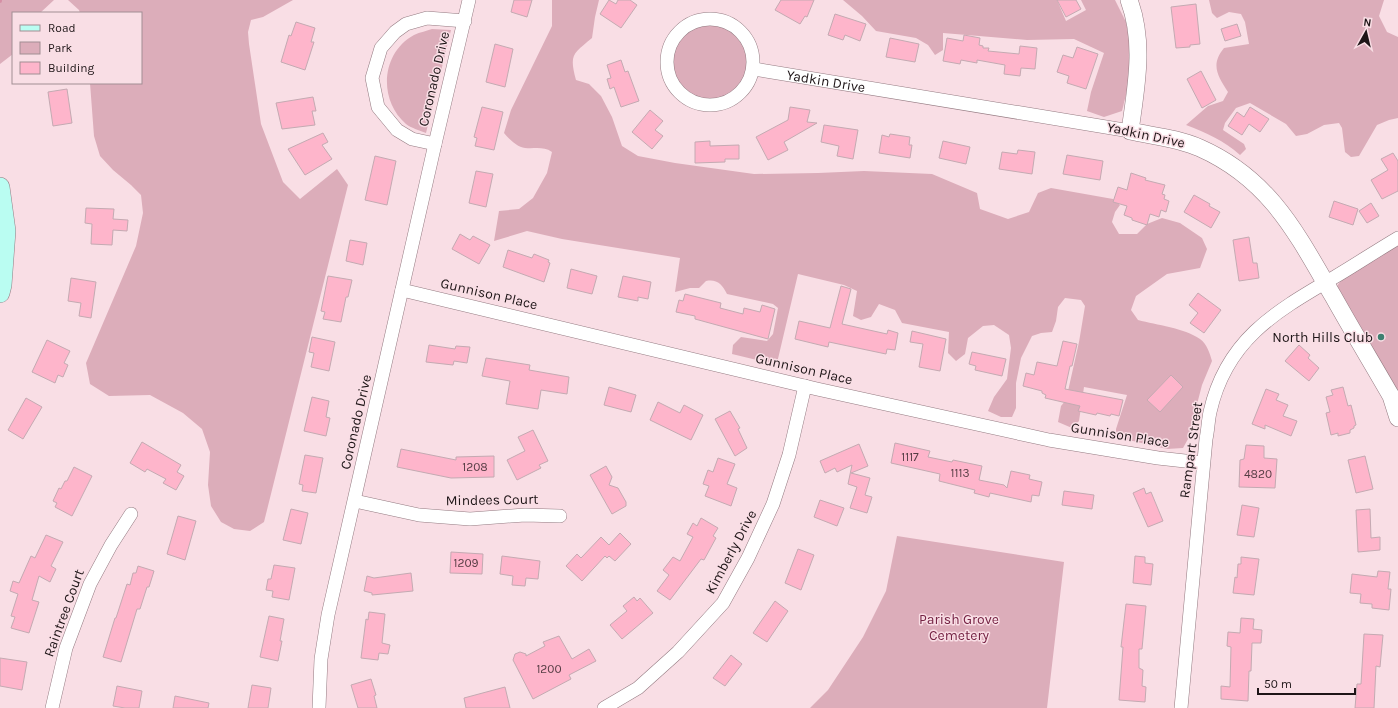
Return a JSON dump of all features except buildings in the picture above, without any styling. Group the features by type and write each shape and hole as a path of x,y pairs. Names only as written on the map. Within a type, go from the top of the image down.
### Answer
{"main road":[{"path":"0,187 6,232 2,286 0,293"}],"street":[{"name":"Coronado Drive","path":"319,708 321,659 328,615 469,0"},
{"path":"1129,0 1136,24 1139,56 1130,131"},
{"name":"Coronado Drive","path":"435,144 412,139 397,130 378,107 372,78 381,48 395,32 406,24 427,18 464,21"},
{"path":"716,19 729,23 743,34 751,47 754,58 754,69 747,86 738,96 725,104 708,106 690,101 676,90 669,78 666,64 668,50 676,35 688,25 700,20 716,19"},
{"name":"Yadkin Drive","path":"754,69 1172,139 1200,148 1224,160 1253,181 1277,207 1288,222 1308,253 1391,396 1398,418"},
{"name":"Rampart Street","path":"1181,708 1203,464 1210,412 1218,386 1236,353 1252,333 1265,322 1298,298 1398,238"},
{"name":"Gunnison Place","path":"402,290 805,386 1049,440 1203,464"},
{"name":"Kimberly Drive","path":"604,708 638,688 683,648 723,603 748,558 773,504 789,454 805,386"},
{"name":"Mindees Court","path":"355,501 419,515 470,519 560,516"},
{"name":"Raintree Court","path":"52,708 66,648 90,584 111,544 131,514"}],"green space":[{"path":"0,0 54,0 41,12 12,12 12,55 0,64"},
{"path":"68,0 293,0 263,17 251,20 248,32 249,44 261,124 283,182 300,199 337,169 348,185 264,522 250,531 234,529 221,522 211,506 208,485 210,452 202,429 183,413 150,395 109,396 90,384 86,363 136,246 143,213 141,195 100,156 94,136 90,84 142,84 142,12 80,12"},
{"path":"552,0 599,0 592,38 574,55 573,65 576,80 589,84 601,96 612,117 622,146 638,156 675,163 754,174 864,171 932,174 977,193 980,209 1008,219 1029,212 1038,193 1051,188 1113,199 1120,205 1115,212 1112,222 1119,234 1137,234 1147,224 1162,218 1180,223 1202,238 1207,249 1200,268 1167,274 1136,296 1131,310 1138,320 1178,329 1194,335 1202,341 1209,352 1212,361 1202,385 1188,439 1183,448 1167,449 1116,437 1116,429 1127,395 1084,387 1079,421 1072,428 1058,422 1061,406 1066,400 1079,342 1085,306 1081,300 1065,298 1058,307 1056,321 1052,332 1032,336 1021,358 1016,383 1016,408 1012,417 1001,417 988,411 994,397 1007,379 1011,348 1009,335 994,325 983,326 968,338 965,354 956,361 948,353 949,332 902,323 895,310 879,304 871,317 861,320 853,316 857,291 844,285 798,274 777,363 761,361 732,354 733,345 741,337 767,341 773,334 778,308 773,304 727,294 719,283 713,281 706,281 699,288 690,288 675,292 680,258 562,239 527,231 494,241 499,211 519,209 533,198 547,173 552,152 542,148 519,146 504,133 511,110 552,26"},
{"path":"843,0 1057,0 1066,21 1086,10 1081,0 1115,0 1126,22 1130,44 1131,74 1122,111 1104,117 1087,111 1091,92 1104,53 1074,39 1027,40 943,33 943,50 935,55 928,45 916,38 876,31 862,16"},
{"path":"1209,0 1384,0 1379,16 1387,32 1398,37 1398,118 1377,125 1359,156 1351,157 1345,152 1342,128 1339,123 1324,125 1307,134 1296,136 1286,124 1250,103 1236,108 1225,123 1223,130 1244,144 1246,149 1240,155 1228,145 1214,137 1186,125 1208,106 1223,101 1228,92 1221,81 1216,65 1217,60 1224,48 1249,44 1245,22 1241,14 1229,12 1217,18 1212,13"},
{"path":"710,25 731,31 741,41 747,62 741,83 731,93 710,99 689,93 679,83 673,62 679,41 689,31"},
{"path":"432,29 451,30 426,133 406,124 397,114 391,102 387,77 395,53 403,43 414,35"},
{"name":"North Hills Club","path":"1398,245 1398,395 1391,379 1338,294 1337,286 1342,279"},
{"name":"Parish Grove Cemetery","path":"897,536 1064,562 1047,708 810,708 828,690 863,637 886,591"}],"place":[{"name":"North Hills Club","path":"1381,337"}]}
